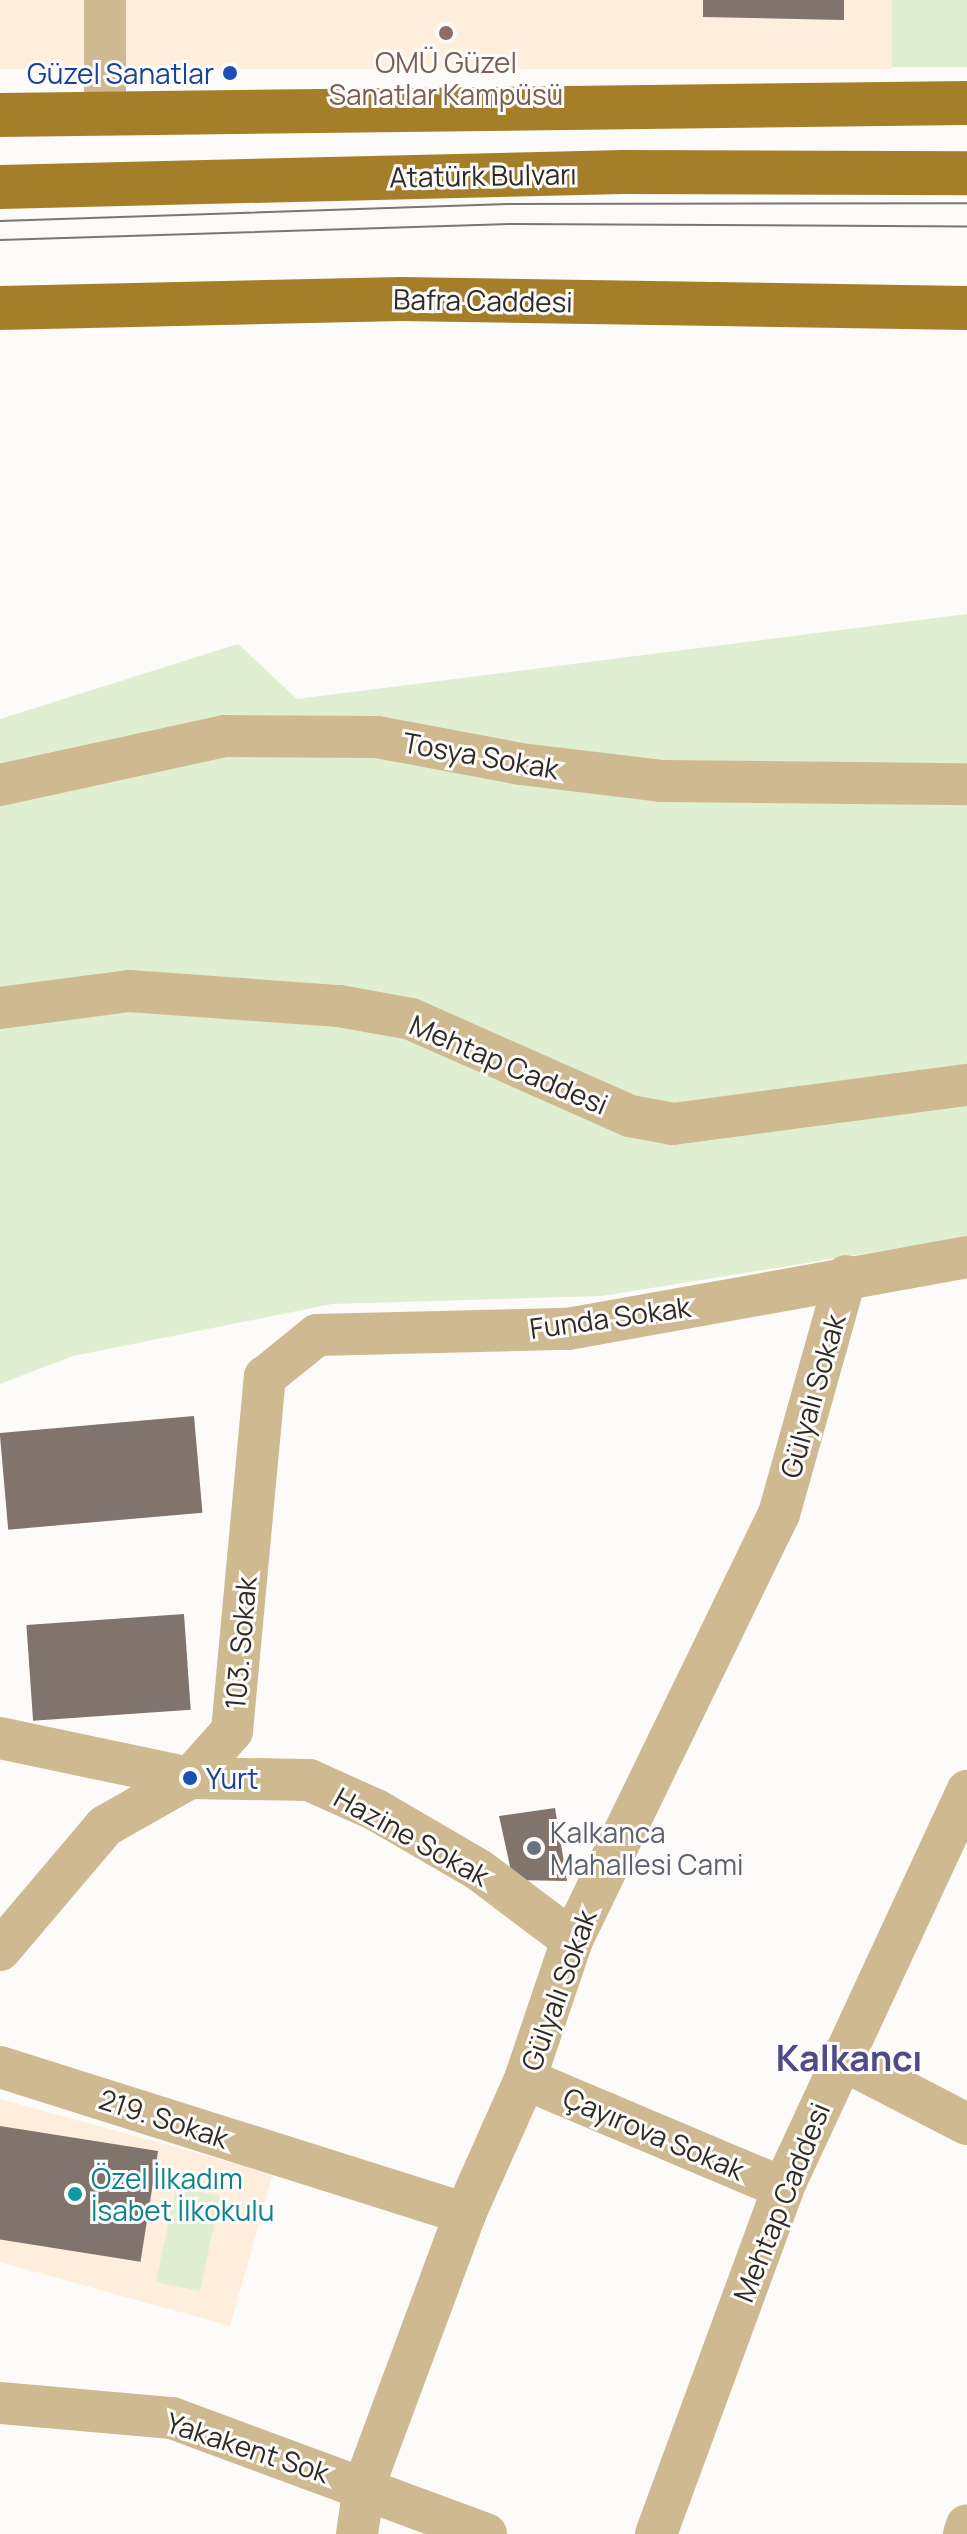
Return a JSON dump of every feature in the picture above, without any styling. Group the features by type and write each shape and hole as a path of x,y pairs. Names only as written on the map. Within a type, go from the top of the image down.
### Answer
{"main road":[{"path":"0,115 967,103"},
{"name":"Atatürk Bulvarı","path":"0,187 607,172 967,173"},
{"name":"Bafra Caddesi","path":"0,308 401,299 967,308"}],"street":[{"path":"105,0 105,112"},
{"name":"Tosya Sokak","path":"0,785 225,736 377,737 521,764 661,781 967,784"},
{"name":"Mehtap Caddesi","path":"0,1008 129,991 353,1009 411,1019 630,1116 673,1124 967,1085"},
{"name":"Funda Sokak","path":"265,1377 317,1335 568,1329 846,1276 967,1257"},
{"name":"Gülyalı Sokak","path":"357,2534 364,2486 465,2214 525,2079 572,1940 779,1514 846,1276"},
{"name":"103. Sokak","path":"0,1950 105,1826 190,1778 232,1731 265,1377"},
{"name":"Hazine Sokak","path":"0,1738 190,1778 309,1780 376,1810 479,1870 572,1940"},
{"name":"Mehtap Caddesi","path":"656,2534 783,2188 839,2058 967,1791"},
{"path":"839,2058 967,2124"},
{"name":"219. Sokak","path":"0,2067 465,2214"},
{"name":"Çayırova Sokak","path":"525,2079 783,2188"},
{"name":"Yakakent Sok","path":"0,2403 172,2418 364,2486 486,2534"},
{"path":"964,2534 967,2525"}],"shaded area":[{"name":"OMÜ Güzel Sanatlar Kampüsü","path":"0,0 892,0 892,69 0,69"},
{"path":"0,2099 273,2174 230,2326 0,2262"}],"green space":[{"path":"892,0 967,0 967,67 892,67"},
{"path":"967,614 967,1237 602,1296 332,1304 73,1356 0,1384 0,719 238,644 297,699"},
{"path":"176,2187 220,2196 200,2291 156,2282"}],"building":[{"path":"703,0 844,0 844,20 703,17"},
{"path":"194,1416 202,1513 8,1530 0,1433"},
{"path":"184,1614 191,1710 33,1721 26,1625"},
{"name":"Kalkanca Mahallesi Cami","path":"555,1808 567,1881 513,1880 499,1816"},
{"name":"Özel İlkadım İsabet İlkokulu","path":"0,2126 158,2151 141,2262 0,2239"}],"tram line":[{"path":"0,221 508,204 967,203"},
{"path":"0,240 512,224 967,226"}],"place":[{"name":"OMÜ Güzel Sanatlar Kampüsü","path":"446,33"},
{"name":"Güzel Sanatlar","path":"230,73"},
{"name":"Yurt","path":"190,1778"},
{"name":"Kalkanca Mahallesi Cami","path":"534,1848"},
{"name":"Özel İlkadım İsabet İlkokulu","path":"75,2194"}],"district":[{"name":"Kalkancı","path":"849,2058"}]}
